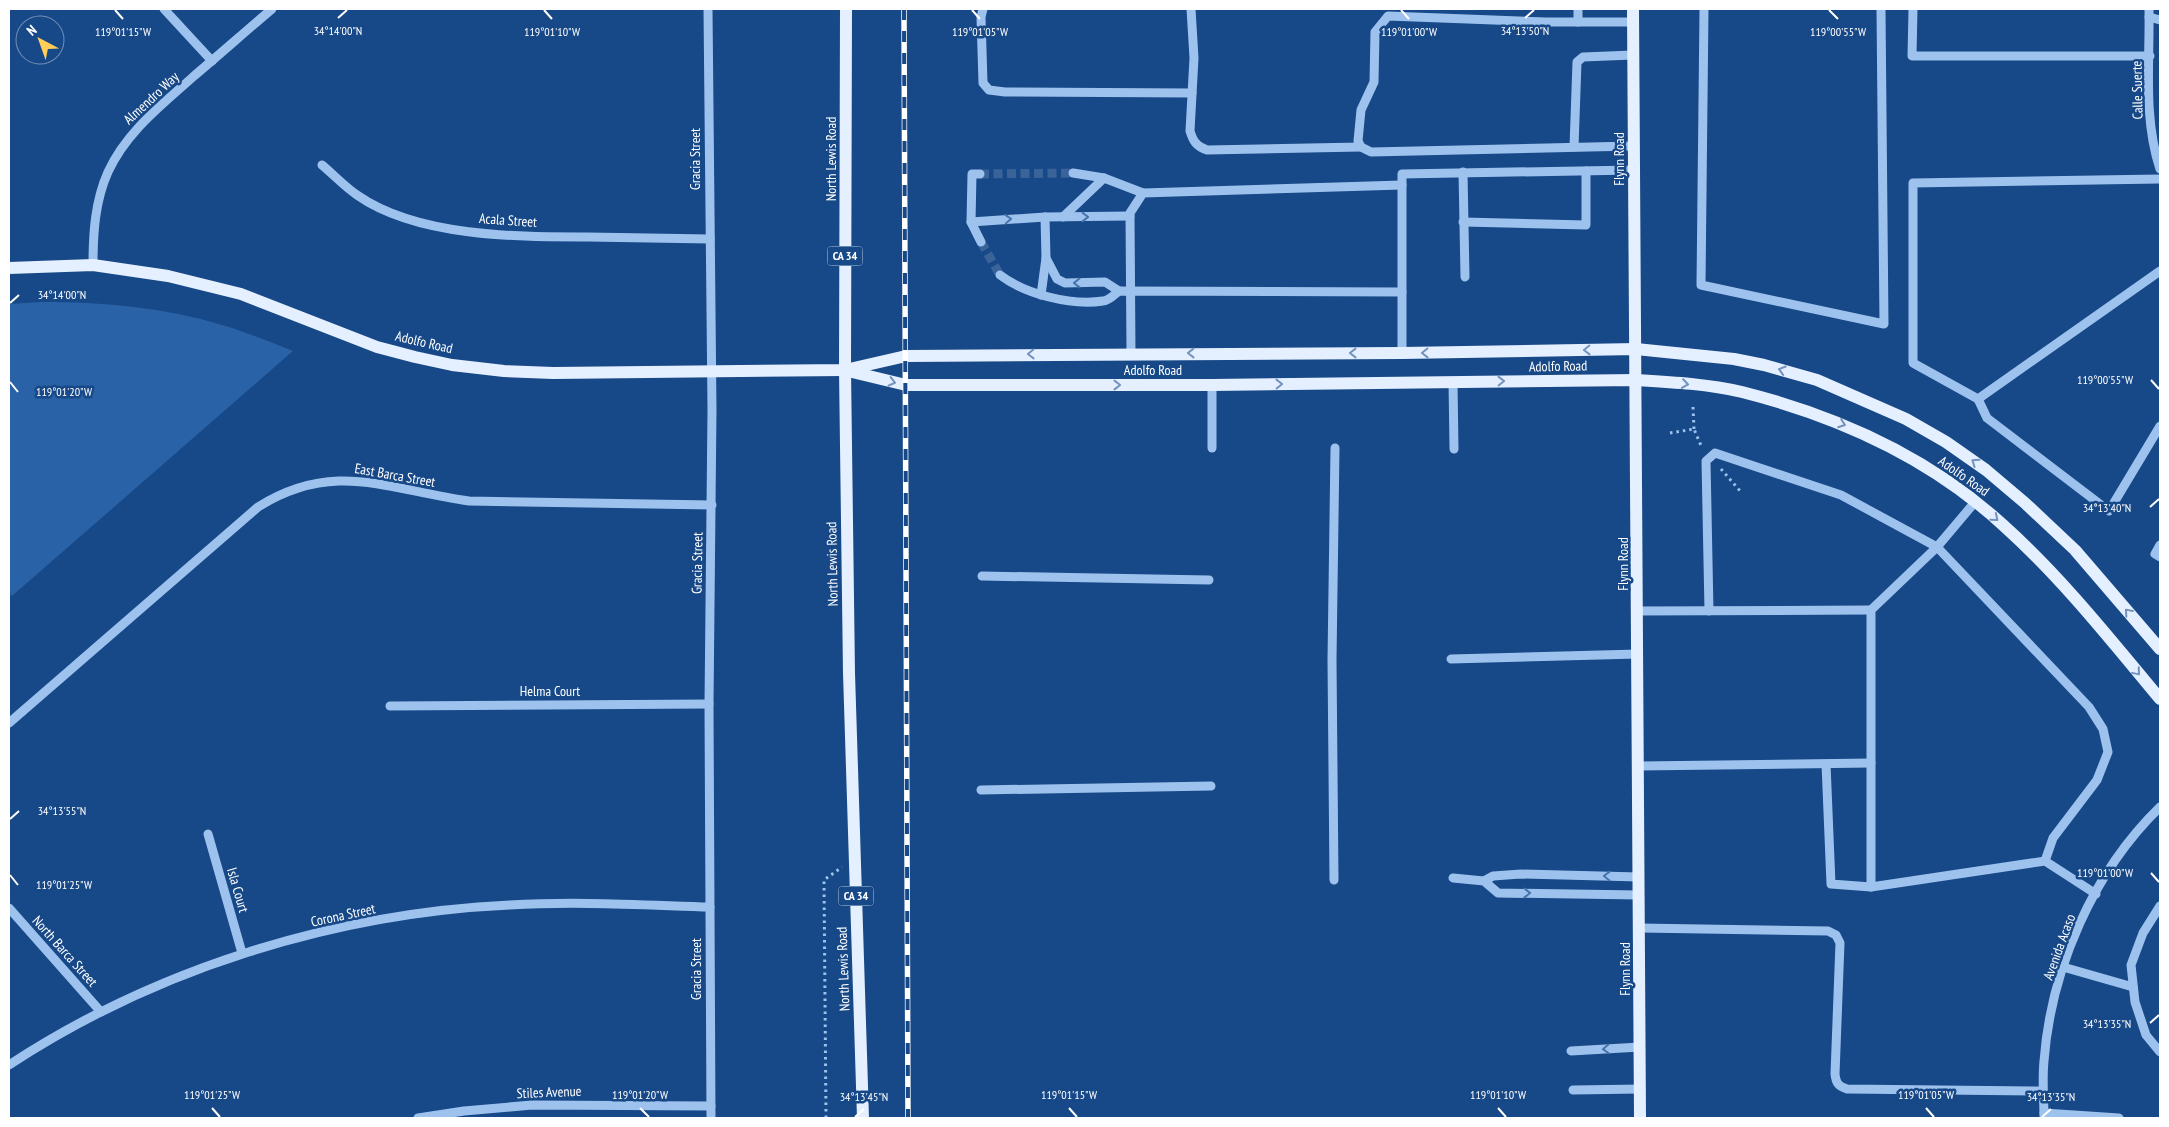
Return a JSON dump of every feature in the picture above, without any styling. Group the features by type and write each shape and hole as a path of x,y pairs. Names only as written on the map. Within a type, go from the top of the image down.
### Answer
{"main road":[{"name":"North Lewis Road","path":"846,9 845,370 848,673 863,1118"},
{"name":"Flynn Road","path":"1633,9 1637,380 1640,1118"},
{"name":"Adolfo Road","path":"9,268 93,265 168,276 241,294 377,347 452,365 504,371 552,373 845,370 906,356 1131,353 1402,353 1636,349 1764,365 1817,380 1906,419 1986,470 2026,503 2075,550 2160,649"},
{"name":"Adolfo Road","path":"845,370 906,385 1212,385 1637,380 1673,382 1741,392 1852,428 1934,472 1975,502 2003,524 2048,570 2160,699"}],"street":[{"path":"164,9 212,62"},
{"name":"Almendro Way","path":"93,265 93,229 102,186 116,158 134,131 272,9"},
{"name":"Gracia Street","path":"708,9 712,505 709,704 711,1118"},
{"path":"983,9 981,17 982,83 989,90 1005,92 1192,93"},
{"path":"1191,9 1194,58 1190,131 1198,147 1207,150 1361,147 1371,152 1634,146"},
{"path":"1578,9 1578,22"},
{"path":"1704,9 1701,285 1884,324 1880,9"},
{"path":"1913,9 1912,56 2150,56"},
{"path":"2149,13 2160,20"},
{"name":"Calle Suerte","path":"2149,13 2149,86 2152,136 2160,169"},
{"path":"1361,147 1358,141 1361,110 1374,82 1375,32 1388,16 1633,22"},
{"path":"1574,147 1577,62 1583,57 1633,55"},
{"name":"Acala Street","path":"322,165 357,195 380,207 411,219 449,228 536,237 710,239"},
{"path":"1402,353 1402,174 1634,170"},
{"path":"1463,222 1586,224 1586,171"},
{"path":"1463,172 1465,278"},
{"path":"980,174 972,174 971,222 981,242"},
{"path":"1073,174 1104,178 1143,194 1402,185"},
{"path":"1063,217 1104,178"},
{"path":"2160,179 1913,183 1913,363 1978,399 1987,418 2109,511 2160,426"},
{"path":"1131,353 1130,216 1143,194"},
{"path":"971,222 1045,217 1130,216"},
{"path":"1041,295 1046,258 1045,217"},
{"path":"1046,258 1057,279 1065,283 1105,282 1119,291 1402,292"},
{"path":"1978,399 2160,271"},
{"path":"1000,275 1012,284 1060,300 1105,301 1119,291"},
{"path":"1453,382 1454,449"},
{"path":"1212,385 1212,448"},
{"path":"1334,880 1332,660 1335,448"},
{"path":"1709,611 1706,461 1715,453 1840,495 1937,547 2089,707 2103,729 2108,752 2097,780 2053,838 2046,861"},
{"name":"East Barca Street","path":"9,723 258,507 300,486 315,482 346,480 369,482 469,501 712,505"},
{"path":"1638,611 1871,610 1937,547 1975,502"},
{"path":"2160,545 2156,554 2160,557"},
{"path":"982,576 1209,580"},
{"path":"1871,610 1871,887"},
{"path":"1451,659 1638,654"},
{"name":"Helma Court","path":"390,706 709,704"},
{"path":"1639,766 1871,763"},
{"path":"1826,764 1831,884 1871,887 2046,861 2096,894"},
{"path":"981,790 1210,786"},
{"name":"Avenida Acaso","path":"2044,1116 2044,1061 2051,1012 2064,967 2083,918 2096,894 2125,847 2160,807"},
{"name":"Isla Court","path":"208,834 242,953"},
{"path":"1454,878 1484,881 1493,876 1522,874 1639,877"},
{"path":"1484,881 1498,893 1639,896"},
{"name":"Corona Street","path":"9,1065 101,1012 176,977 242,953 286,941 381,920 500,905 572,903 710,907"},
{"path":"2160,906 2143,933 2131,965 2135,1002 2146,1036 2160,1052"},
{"name":"North Barca Street","path":"9,908 101,1012"},
{"path":"1640,928 1828,931 1836,935 1840,942 1834,1074 1836,1082 1847,1089 2044,1091"},
{"path":"2064,967 2134,987"},
{"path":"1571,1051 1640,1047"},
{"path":"1572,1090 1641,1089"},
{"name":"Stiles Avenue","path":"418,1118 464,1111 532,1105 711,1106"},
{"path":"2044,1116 2119,1118"}],"path":[{"path":"1693,407 1694,429"},
{"path":"826,1118 824,880 855,858"}],"shaded area":[{"path":"41,302 110,305 177,314 231,328 293,351 12,596 9,593 9,304"}],"tunnel":[{"path":"980,174 1073,173"},
{"path":"981,242 1000,275"}],"railway":[{"path":"904,9 908,1118"}]}
